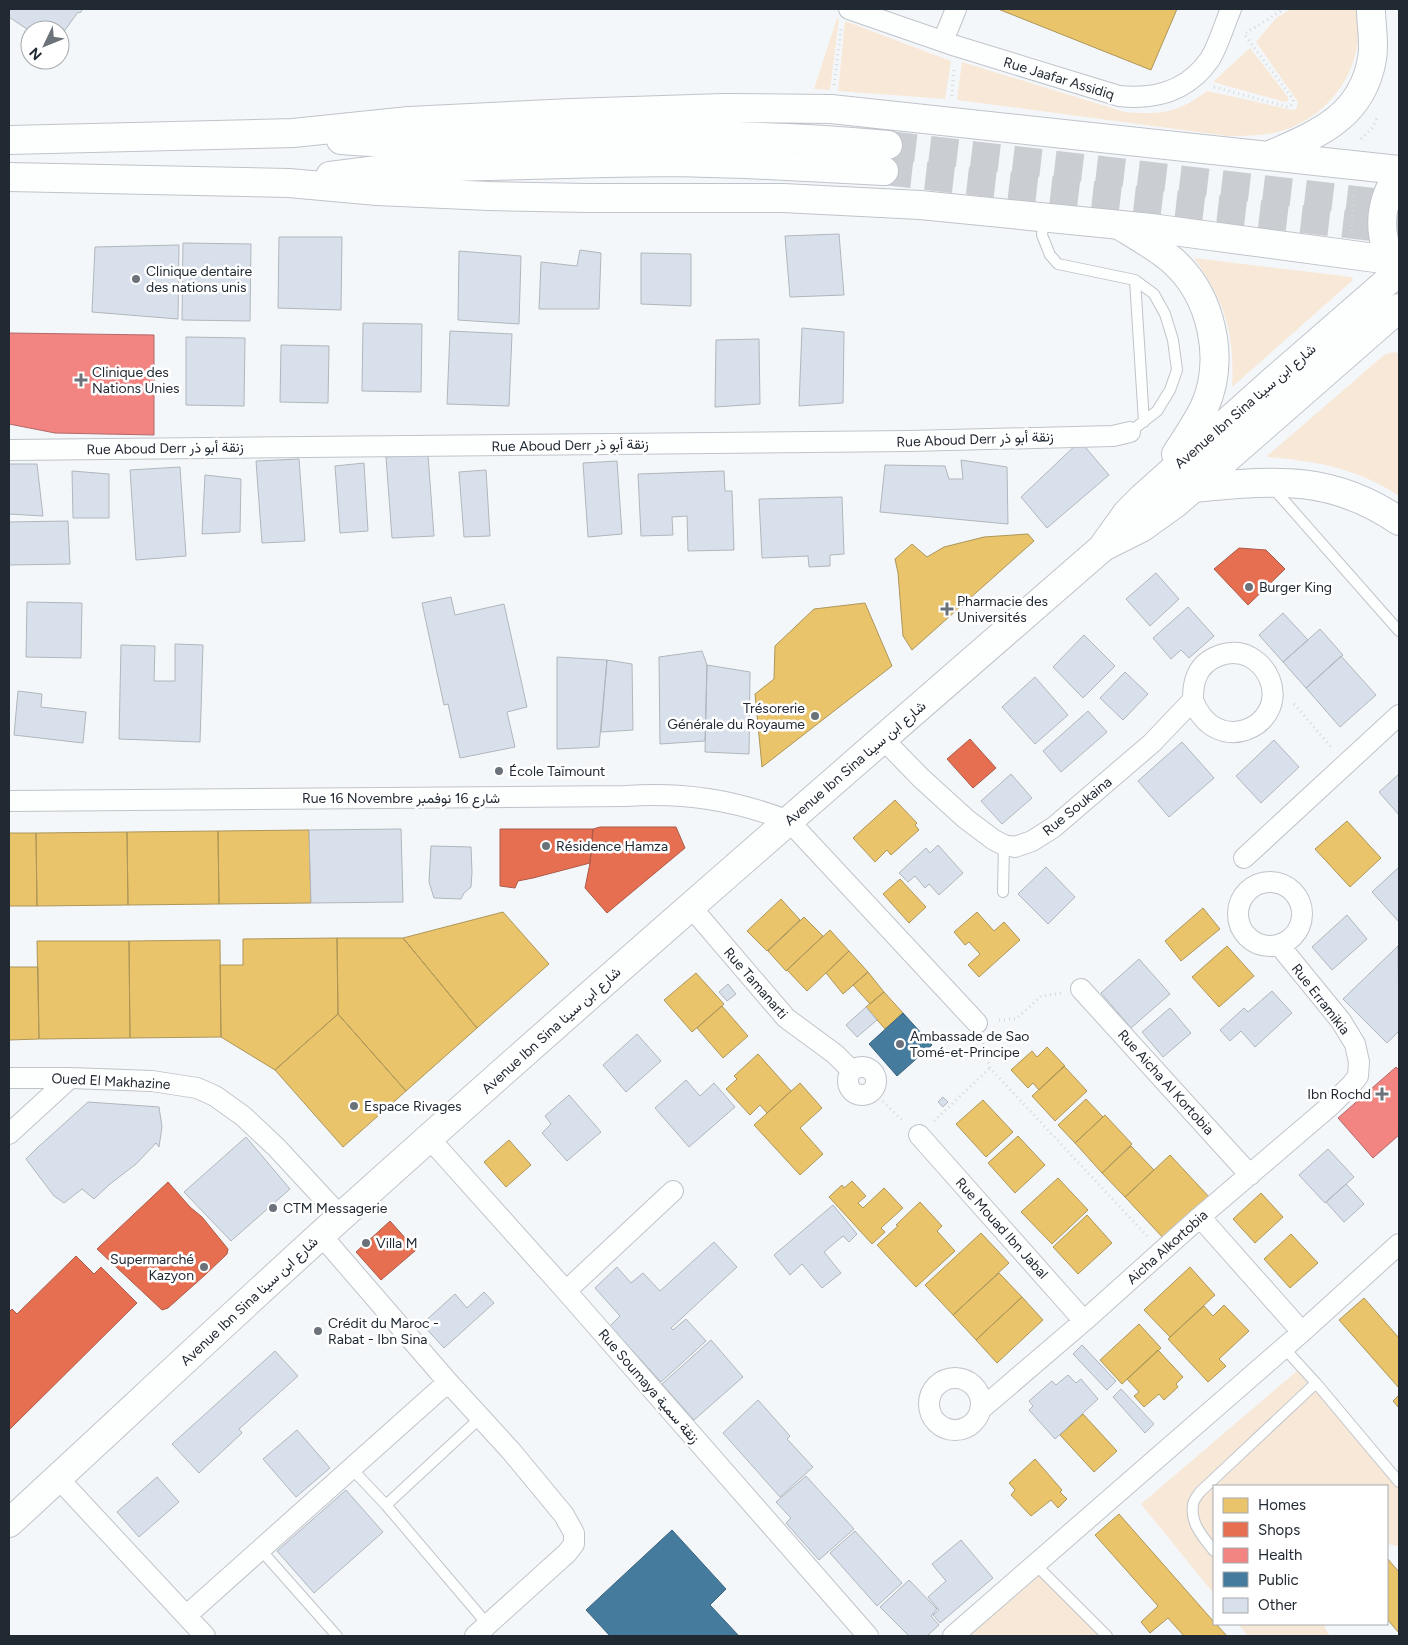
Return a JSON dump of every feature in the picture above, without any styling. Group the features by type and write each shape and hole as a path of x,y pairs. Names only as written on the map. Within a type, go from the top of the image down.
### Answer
{"main road":[{"path":"1268,156 1317,134 1344,114 1355,101 1363,88 1372,58 1374,43 1371,9"},
{"path":"9,140 293,133 409,121 724,108 832,109 1357,164 1399,171 1388,194 1382,220 1385,248 1396,270"},
{"path":"293,133 373,142 415,144 501,143 690,135 765,136 888,144"},
{"path":"289,182 376,170 596,163 744,164 884,171"},
{"path":"9,177 289,182 369,190 489,196 783,198 920,205 1119,225 1396,270"},
{"path":"1119,225 1174,262 1187,277 1198,293 1206,311 1214,349 1214,369 1204,407 1196,424 1158,483"},
{"name":"Avenue Ibn Sina شارع ابن سينا","path":"9,1523 429,1138 1102,548 1127,514 1158,483 1396,270"},
{"name":"Avenue Ibn Sina شارع ابن سينا","path":"1102,548 1141,528 1165,512 1399,308"},
{"path":"1193,488 1267,482 1292,482 1317,486 1342,492 1365,501 1399,521"}],"street":[{"name":"Rue Jaafar Assidiq","path":"849,9 950,44 1119,96 1138,98 1156,96 1174,90 1189,81 1201,70 1210,58 1230,11"},
{"path":"950,44 956,9"},
{"name":"Rue Aboud Derr زنقة أبو ذر","path":"9,450 910,441 1113,436 1137,427"},
{"path":"1225,653 1238,653 1249,656 1267,673 1272,685 1272,697 1268,710 1262,720 1240,732 1216,729 1205,721 1198,712 1193,700 1196,676 1203,665 1225,653"},
{"name":"Rue Soukaina","path":"1004,845 1015,847 1032,841 1054,827 1152,743 1193,700"},
{"path":"1244,858 1399,714"},
{"path":"883,739 921,778 966,818 994,840 1004,845"},
{"name":"Rue 16 Novembre شارع 16 نوفمبر","path":"9,801 626,796 654,794 682,795 718,800 763,811 789,821"},
{"path":"789,821 977,1023"},
{"name":"Rue Tamanarti","path":"691,907 786,1018 835,1054 852,1070 864,1066 874,1073 877,1080 872,1092"},
{"name":"Rue Erramikia","path":"1279,946 1340,1021 1355,1044 1359,1062 1358,1076 1352,1084"},
{"name":"Rue Aicha Al Kortobia","path":"1081,989 1250,1175"},
{"name":"Oued El Makhazine","path":"9,1078 152,1081 197,1088 215,1096 243,1116 341,1217"},
{"path":"9,1134 70,1078"},
{"name":"Aicha Alkortobia","path":"980,1410 1330,1106 1352,1084"},
{"name":"Rue Mouad Ibn Jabal","path":"919,1135 1084,1321"},
{"name":"Rue Soumaya زنقة سمية","path":"429,1138 566,1291 868,1636"},
{"path":"566,1291 673,1191"},
{"path":"1200,1217 1302,1332"},
{"path":"321,1235 448,1382 511,1451 564,1515 574,1533 574,1544 567,1553 481,1630"},
{"path":"953,1636 1036,1565 1130,1480 1284,1348 1399,1244"},
{"path":"187,1615 448,1382"},
{"path":"58,1478 205,1636"}],"lane":[{"path":"1044,217 1042,235 1050,255 1058,264 1135,280 1154,294 1165,314 1173,340 1176,370 1170,390 1157,411 1137,427"},
{"path":"1135,280 1137,427"},
{"path":"1267,482 1399,632"},
{"path":"1004,845 1004,892"},
{"path":"1284,1348 1399,1482"},
{"path":"1213,1550 1198,1531 1193,1518 1193,1504 1196,1498 1200,1492 1316,1383"},
{"path":"386,1505 480,1418"},
{"path":"351,1468 386,1505 481,1630"},
{"path":"260,1549 337,1636"},
{"path":"1036,1565 1107,1636"}],"path":[{"path":"1244,34 1284,9"},
{"path":"1189,81 1288,107 1292,105 1293,99 1244,34 1230,11"},
{"path":"834,86 839,41"},
{"path":"949,122 950,44"},
{"path":"1351,234 1355,188"},
{"path":"1272,685 1293,703 1345,764"},
{"path":"977,1023 1016,1019 1041,996 1081,989"},
{"path":"872,1092 919,1135 990,1068 1162,1251"}],"shaded area":[{"path":"1291,9 1356,9 1358,36 1356,52 1351,67 1345,81 1336,94 1300,124 1278,132 1228,136 957,100 962,62 1125,112 1149,113 1169,111 1187,104 1207,91 1293,110 1296,109 1298,102 1256,42 1276,18"},
{"path":"837,18 839,19 830,90 814,89"},
{"path":"845,21 951,61 945,99 838,91"},
{"path":"1250,48 1288,97 1288,101 1285,102 1213,82"},
{"path":"1194,258 1352,277 1353,280 1232,387 1232,350 1226,319 1213,289"},
{"path":"1395,352 1399,354 1399,496 1383,486 1335,467 1266,457 1384,355"},
{"path":"1298,1370 1399,1473 1399,1546 1388,1544 1388,1485 1213,1485 1213,1593 1141,1504"},
{"path":"1039,1574 1099,1636 966,1636"},
{"path":"1239,1625 1325,1625 1330,1636 1248,1636"}],"building: Homes":[{"path":"998,9 1177,9 1151,70"},
{"path":"1028,534 1034,541 912,650 903,636 898,573 895,559 912,544 927,557 944,547 984,537"},
{"path":"865,603 892,666 762,767 755,694 774,679 775,646 814,609"},
{"path":"895,800 917,823 915,825 919,830 891,855 887,850 875,862 853,838"},
{"path":"1347,821 1381,858 1350,887 1315,849"},
{"path":"309,830 311,903 219,904 218,831"},
{"path":"218,831 219,904 128,905 127,832"},
{"path":"127,832 128,905 37,906 36,833"},
{"path":"9,833 36,833 37,906 9,906"},
{"path":"900,879 926,907 909,923 883,894"},
{"path":"781,899 800,920 767,951 747,931"},
{"path":"1203,908 1220,929 1181,961 1165,941"},
{"path":"503,912 549,964 477,1028 403,938"},
{"path":"977,912 994,931 1004,922 1020,940 979,977 968,965 980,954 969,942 965,945 954,932"},
{"path":"804,917 823,936 786,971 768,951"},
{"path":"830,930 849,951 807,991 787,970"},
{"path":"337,938 403,938 477,1028 406,1091 338,1014"},
{"path":"337,938 338,1014 275,1070 221,1037 220,965 243,965 243,939"},
{"path":"220,940 221,1037 130,1038 129,941"},
{"path":"37,941 129,941 130,1038 39,1039"},
{"path":"1227,946 1254,976 1219,1007 1192,977"},
{"path":"849,951 868,972 843,994 826,973"},
{"path":"9,967 38,967 39,1039 9,1040"},
{"path":"868,972 884,992 870,1004 853,985"},
{"path":"696,973 724,1004 692,1032 664,1000"},
{"path":"884,992 903,1013 885,1029 866,1007"},
{"path":"722,1006 748,1036 723,1058 697,1028"},
{"path":"338,1014 406,1091 343,1147 275,1070"},
{"path":"1047,1047 1065,1066 1039,1090 1033,1083 1028,1088 1011,1070 1032,1051 1037,1057"},
{"path":"758,1054 791,1091 767,1113 760,1105 750,1115 726,1089 737,1079 734,1076"},
{"path":"1064,1066 1087,1091 1055,1121 1032,1096"},
{"path":"800,1083 822,1108 800,1128 823,1154 800,1175 754,1125"},
{"path":"1086,1099 1103,1117 1075,1143 1058,1125"},
{"path":"983,1100 1013,1132 986,1157 956,1124"},
{"path":"1105,1115 1132,1144 1102,1173 1075,1143"},
{"path":"1018,1136 1045,1165 1015,1193 988,1163"},
{"path":"509,1140 531,1165 506,1187 484,1162"},
{"path":"1131,1146 1154,1170 1125,1197 1102,1173"},
{"path":"1170,1155 1211,1199 1166,1241 1125,1197"},
{"path":"1058,1178 1088,1210 1052,1244 1021,1212"},
{"path":"852,1181 866,1196 858,1203 863,1208 884,1188 903,1208 881,1228 885,1232 872,1244 829,1197 842,1185 844,1188"},
{"path":"1261,1193 1283,1217 1255,1243 1233,1219"},
{"path":"920,1202 942,1226 937,1231 955,1251 916,1287 877,1245"},
{"path":"1087,1215 1112,1243 1078,1274 1053,1247"},
{"path":"981,1233 1009,1263 953,1315 925,1285"},
{"path":"1291,1234 1318,1263 1290,1288 1264,1259"},
{"path":"1190,1267 1215,1295 1170,1337 1144,1310"},
{"path":"999,1273 1022,1297 976,1340 953,1315"},
{"path":"1022,1297 1043,1320 997,1363 976,1340"},
{"path":"1364,1298 1399,1338 1399,1388 1339,1320"},
{"path":"1224,1305 1249,1331 1219,1359 1226,1366 1208,1382 1168,1339 1204,1306 1213,1316"},
{"path":"1139,1324 1161,1348 1122,1384 1100,1360"},
{"path":"1158,1350 1183,1377 1176,1384 1178,1387 1164,1400 1159,1394 1144,1407 1134,1396 1139,1392 1127,1379"},
{"path":"1399,1395 1399,1408 1393,1401"},
{"path":"1083,1414 1117,1451 1094,1472 1060,1435"},
{"path":"1035,1459 1062,1490 1060,1492 1067,1499 1058,1508 1051,1500 1031,1516 1011,1495 1015,1490 1009,1483"},
{"path":"1119,1514 1213,1621 1213,1625 1217,1625 1227,1636 1184,1636 1168,1618 1150,1633 1141,1622 1158,1606 1095,1535"},
{"path":"1388,1559 1399,1572 1399,1633 1388,1620"}],"building: Shops":[{"name":"Burger King","path":"1239,548 1266,550 1285,569 1248,605 1214,569"},
{"path":"970,739 996,768 973,788 947,759"},
{"path":"600,827 676,827 685,848 607,913 585,888 590,863 593,829"},
{"name":"Résidence Hamza","path":"500,829 593,829 590,863 518,881 515,888 500,886"},
{"path":"168,1182 190,1207 202,1217 228,1249 227,1254 205,1275 168,1308 162,1310 97,1249"},
{"path":"390,1221 416,1250 381,1280 356,1252"},
{"path":"76,1256 94,1274 101,1267 137,1303 9,1430 9,1312 12,1309 17,1314"}],"building: Health":[{"name":"Clinique des Nations Unies","path":"9,333 154,335 154,435 55,433 9,424"},
{"name":"Ibn Rochd","path":"1396,1067 1399,1070 1399,1135 1373,1158 1338,1118"}],"building: Public":[{"name":"Ambassade de Sao Tomé-et-Principe","path":"903,1013 932,1045 897,1076 869,1044"},
{"path":"672,1530 726,1589 710,1605 739,1636 610,1636 586,1610"}],"building: Other":[{"path":"9,9 83,9 80,13 78,12 70,23 70,20 20,20 20,24 9,17"},
{"path":"839,234 844,295 790,297 785,236"},
{"path":"279,237 342,237 341,310 278,308"},
{"path":"183,243 251,244 250,321 182,320"},
{"name":"Clinique dentaire des nations unis","path":"179,245 178,319 92,312 95,247"},
{"path":"580,250 601,253 599,309 539,309 541,262 577,266"},
{"path":"459,251 521,256 519,324 458,320"},
{"path":"641,253 691,254 691,306 641,304"},
{"path":"363,323 422,324 421,392 362,391"},
{"path":"802,328 844,332 843,403 799,406"},
{"path":"450,331 512,334 509,406 447,404"},
{"path":"186,337 245,338 244,406 186,405"},
{"path":"759,339 760,404 715,407 716,340"},
{"path":"281,345 329,346 328,403 280,402"},
{"path":"1080,441 1109,475 1047,528 1021,497"},
{"path":"428,455 434,536 392,538 386,457"},
{"path":"299,459 305,541 262,543 256,461"},
{"path":"961,460 1007,467 1008,524 880,512 885,465 945,466 949,479 963,479"},
{"path":"617,461 622,534 588,537 583,463"},
{"path":"364,463 368,531 340,533 335,466"},
{"path":"9,464 37,464 43,516 9,514"},
{"path":"180,467 186,556 136,560 130,470"},
{"path":"486,470 490,536 464,537 459,472"},
{"path":"72,471 109,474 109,518 73,518"},
{"path":"724,471 725,491 732,491 734,550 688,551 687,516 672,517 673,535 641,536 638,474"},
{"path":"205,475 241,479 240,532 202,534"},
{"path":"842,497 844,554 830,555 830,566 809,567 808,556 762,558 759,499"},
{"path":"68,521 70,564 9,565 9,522"},
{"path":"1156,573 1179,599 1150,626 1126,599"},
{"path":"451,597 455,615 504,604 527,707 507,712 515,747 460,758 448,704 444,705 422,603"},
{"path":"27,602 82,603 81,658 26,657"},
{"path":"1188,607 1214,636 1189,658 1181,650 1171,659 1153,638"},
{"path":"1283,613 1308,640 1283,662 1259,635"},
{"path":"1320,629 1343,655 1306,688 1283,662"},
{"path":"1084,635 1115,666 1083,698 1053,667"},
{"path":"175,644 203,645 200,742 119,739 121,645 155,646 154,681 175,681"},
{"path":"702,651 707,665 705,741 660,744 659,657"},
{"path":"1341,656 1376,695 1340,727 1306,688"},
{"path":"557,657 607,660 599,747 557,749"},
{"path":"607,660 632,664 633,730 601,732"},
{"path":"707,665 750,672 749,754 705,752"},
{"path":"1125,672 1148,694 1123,720 1100,698"},
{"path":"1035,677 1068,715 1035,744 1002,707"},
{"path":"18,691 42,694 41,707 86,712 83,743 14,735"},
{"path":"1088,711 1107,732 1061,772 1043,751"},
{"path":"1274,740 1299,767 1261,803 1236,776"},
{"path":"1182,742 1214,778 1169,817 1138,781"},
{"path":"1011,774 1032,798 1002,824 981,801"},
{"path":"1399,774 1399,815 1379,792"},
{"path":"401,829 403,902 311,903 309,830"},
{"path":"938,845 963,873 939,895 929,884 925,888 915,876 908,882 899,873 926,848 930,853"},
{"path":"431,846 471,847 471,887 464,893 461,899 434,898 429,882"},
{"path":"1046,867 1075,897 1048,924 1018,894"},
{"path":"1399,867 1399,922 1372,892"},
{"path":"1347,915 1367,939 1332,970 1312,947"},
{"path":"1398,946 1399,1031 1387,1043 1343,999"},
{"path":"1139,959 1170,994 1131,1028 1101,993"},
{"path":"728,984 736,994 727,1001 719,992"},
{"path":"1272,991 1292,1013 1255,1047 1241,1031 1230,1041 1220,1030 1244,1008 1248,1012"},
{"path":"866,1007 877,1020 857,1037 846,1025"},
{"path":"1170,1008 1191,1033 1163,1057 1142,1032"},
{"path":"637,1034 661,1061 626,1092 603,1065"},
{"path":"686,1080 700,1096 714,1083 735,1107 689,1147 655,1108"},
{"path":"569,1095 601,1132 567,1161 542,1133 551,1124 545,1116"},
{"path":"943,1097 948,1102 943,1107 938,1102"},
{"path":"88,1102 159,1107 162,1127 159,1147 156,1143 136,1164 94,1199 82,1189 64,1203 54,1196 26,1159"},
{"path":"246,1137 290,1189 231,1241 184,1192"},
{"path":"1328,1149 1354,1177 1325,1203 1299,1175"},
{"path":"1346,1184 1364,1204 1344,1222 1326,1202"},
{"path":"833,1205 857,1234 849,1242 843,1236 824,1252 841,1273 822,1288 802,1264 790,1275 774,1255"},
{"path":"714,1242 737,1267 671,1328 673,1330 686,1319 706,1341 661,1382 610,1326 620,1316 595,1288 617,1267 631,1283 643,1273 660,1291"},
{"path":"484,1292 494,1303 444,1348 422,1324 455,1294 467,1308"},
{"path":"711,1340 743,1377 694,1420 662,1384"},
{"path":"1082,1345 1116,1381 1107,1390 1073,1354"},
{"path":"275,1351 298,1376 239,1429 242,1433 199,1473 172,1444"},
{"path":"1068,1375 1076,1383 1081,1379 1098,1399 1055,1439 1029,1410 1033,1406 1029,1401 1052,1381 1056,1385"},
{"path":"1121,1389 1154,1424 1145,1433 1113,1397"},
{"path":"758,1400 790,1436 787,1439 813,1467 780,1497 723,1433"},
{"path":"297,1430 330,1468 296,1497 263,1459"},
{"path":"806,1476 854,1529 819,1560 786,1523 791,1518 776,1502"},
{"path":"157,1477 179,1502 139,1537 117,1512"},
{"path":"346,1490 383,1532 314,1593 277,1551"},
{"path":"855,1531 902,1583 877,1606 830,1553"},
{"path":"961,1540 993,1578 940,1623 933,1615 939,1610 928,1597 946,1581 932,1564"},
{"path":"909,1580 937,1609 931,1616 939,1625 927,1636 909,1636 880,1607"}],"tunnel":[{"path":"888,145 1399,205"},
{"path":"884,171 1399,230"}],"place":[{"name":"Clinique dentaire des nations unis","path":"136,279"},
{"name":"Clinique des Nations Unies","path":"81,380"},
{"name":"Burger King","path":"1249,587"},
{"name":"Pharmacie des Universités","path":"947,609"},
{"name":"Trésorerie Générale du Royaume","path":"815,716"},
{"name":"École Taïmount","path":"499,771"},
{"name":"Résidence Hamza","path":"546,846"},
{"name":"Ambassade de Sao Tomé-et-Principe","path":"900,1044"},
{"name":"Ibn Rochd","path":"1382,1094"},
{"name":"Espace Rivages","path":"354,1106"},
{"name":"CTM Messagerie","path":"273,1208"},
{"name":"Villa M","path":"366,1243"},
{"name":"Supermarché Kazyon","path":"204,1267"},
{"name":"Crédit du Maroc - Rabat - Ibn Sina","path":"318,1331"}]}
